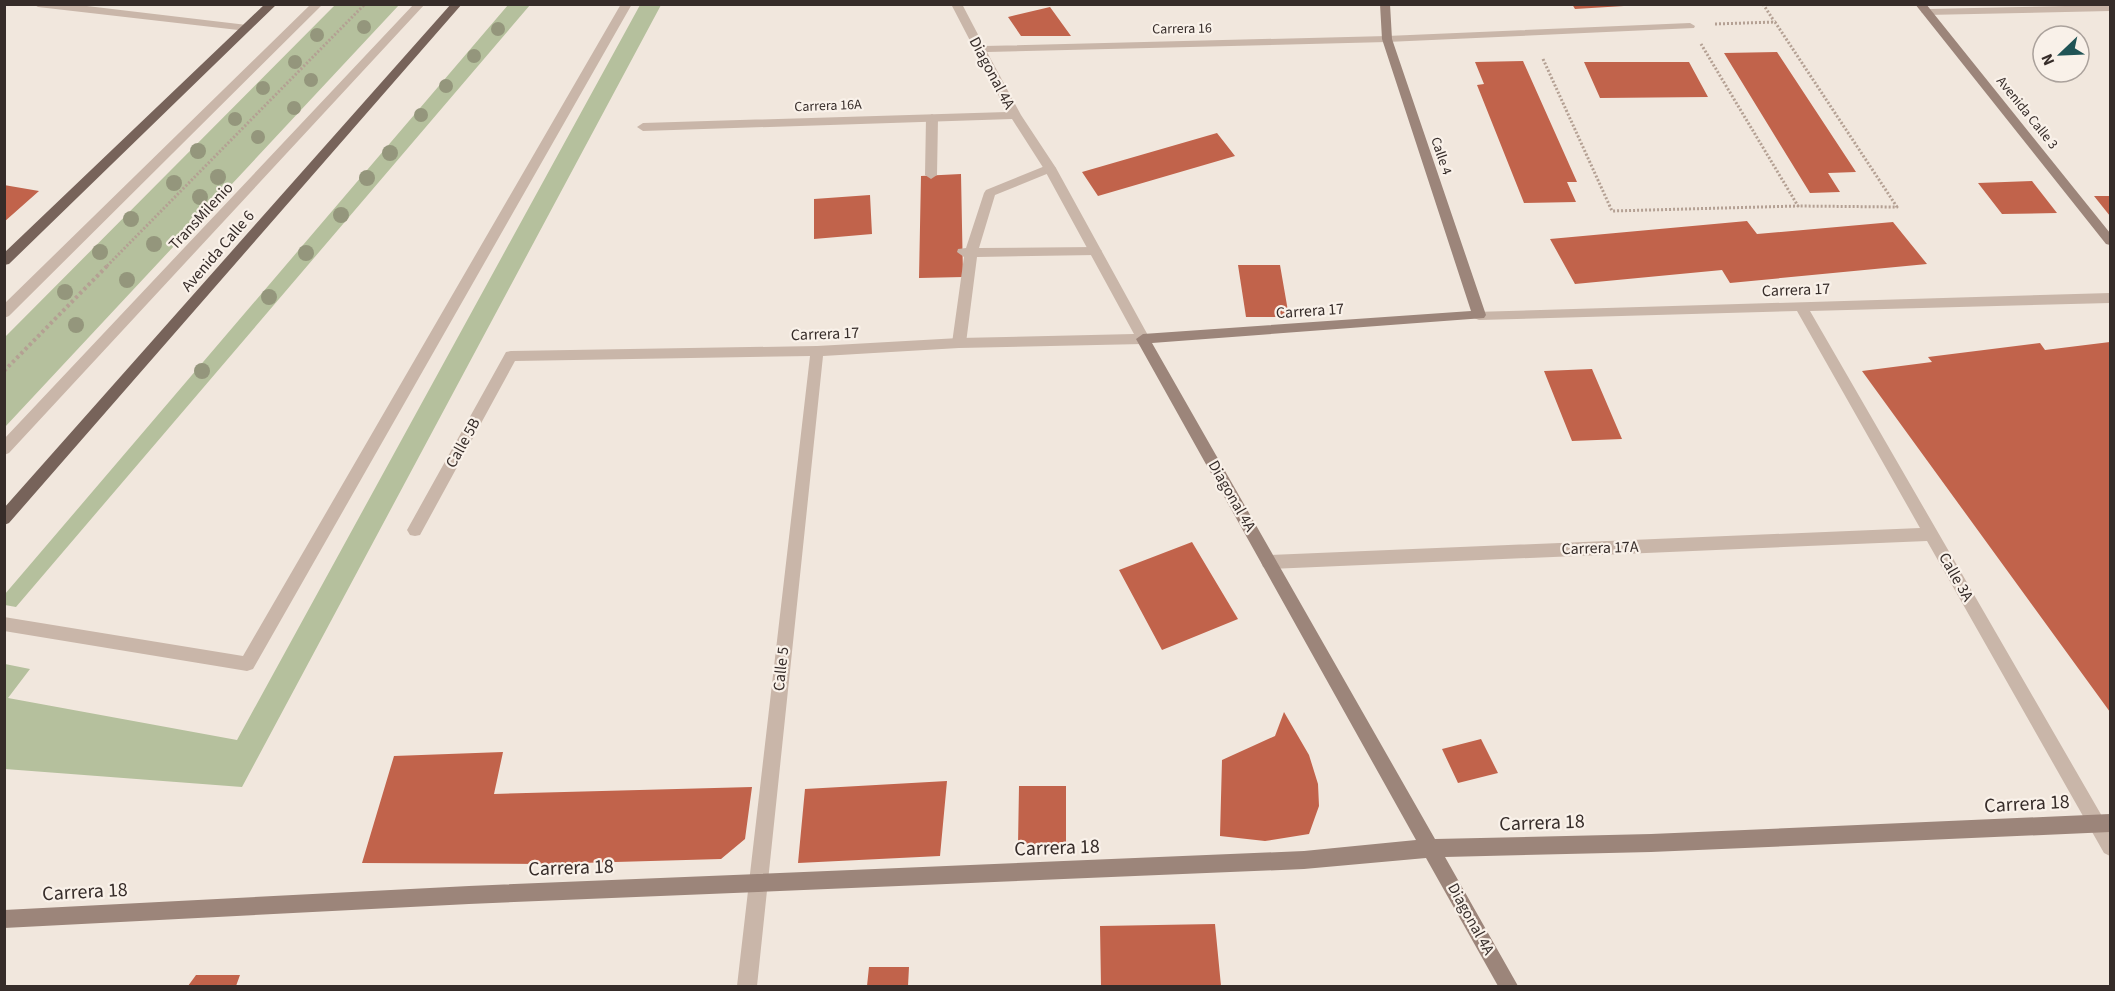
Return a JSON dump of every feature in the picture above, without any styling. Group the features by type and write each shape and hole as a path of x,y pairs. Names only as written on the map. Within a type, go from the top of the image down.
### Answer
{"main road":[{"path":"4,261 272,4"},
{"name":"Avenida Calle 6","path":"4,519 457,4"}],"street":[{"path":"38,4 247,28"},
{"path":"4,313 318,4"},
{"name":"TransMilenio","path":"4,448 420,4"},
{"path":"4,624 247,664 627,4"},
{"name":"Diagonal 4A","path":"956,4 1015,115 1050,168 1143,339 1432,848 1508,987"},
{"name":"Calle 4","path":"1384,4 1387,39 1479,315"},
{"path":"1923,8 2110,8"},
{"name":"Avenida Calle 3","path":"1923,8 2110,241"},
{"name":"Carrera 16","path":"979,49 1387,39 1690,26"},
{"name":"Carrera 16A","path":"643,127 1015,115"},
{"path":"931,176 932,118"},
{"path":"959,343 967,252 990,193 1050,168"},
{"path":"967,252 1096,251"},
{"name":"Carrera 17","path":"511,356 817,351 959,343 1143,339 1479,315 2110,298"},
{"name":"Calle 3A","path":"1801,306 1931,534 2104,823 2110,847"},
{"name":"Calle 5","path":"747,987 817,351"},
{"name":"Calle 5B","path":"415,530 511,356"},
{"name":"Carrera 17A","path":"1269,562 1931,534"},
{"name":"Carrera 18","path":"5,919 757,883 1304,860 1432,848 1651,843 2104,823"}],"path":[{"path":"4,371 365,4"},
{"path":"1531,33 1612,211 1798,206 1897,207 1763,4"},
{"path":"1775,22 1690,26 1798,206"}],"green space":[{"path":"335,5 399,5 5,427 5,337"},
{"path":"508,5 530,5 16,607 5,605 5,594"},
{"path":"640,5 661,5 242,787 5,769 5,664 30,669 8,698 237,740"}],"building":[{"path":"1572,4 1624,4 1624,6 1575,9"},
{"path":"1050,7 1071,36 1021,36 1008,17"},
{"path":"1777,52 1856,172 1828,173 1840,192 1810,193 1724,53"},
{"path":"1523,61 1577,182 1567,182 1576,202 1524,203 1477,85 1484,84 1475,62"},
{"path":"1584,62 1689,62 1708,97 1600,98"},
{"path":"1217,133 1235,156 1098,196 1082,172"},
{"path":"961,174 963,277 919,278 921,176"},
{"path":"2032,181 2057,213 2002,214 1978,183"},
{"path":"4,185 39,191 4,222"},
{"path":"870,195 872,234 814,239 814,199"},
{"path":"2094,196 2110,196 2110,216"},
{"path":"1747,221 1757,234 1893,222 1927,264 1730,283 1722,270 1575,284 1550,239"},
{"path":"1238,265 1280,265 1289,317 1246,317"},
{"path":"2110,342 2110,712 1862,371 1932,362 1928,357 2040,343 2045,350"},
{"path":"1592,369 1622,439 1572,441 1544,371"},
{"path":"1192,542 1238,619 1162,650 1119,570"},
{"path":"1284,712 1309,755 1318,784 1319,806 1309,834 1265,841 1220,836 1222,760 1275,736"},
{"path":"1481,739 1498,773 1458,783 1442,749"},
{"path":"503,752 494,794 752,787 745,839 721,859 545,864 362,863 394,756"},
{"path":"947,781 940,856 798,863 805,789"},
{"path":"1019,786 1066,786 1066,845 1018,845"},
{"path":"1215,924 1221,986 1101,986 1100,926"},
{"path":"869,967 909,967 908,986 867,986"},
{"path":"196,975 240,975 236,986 188,986"}]}
